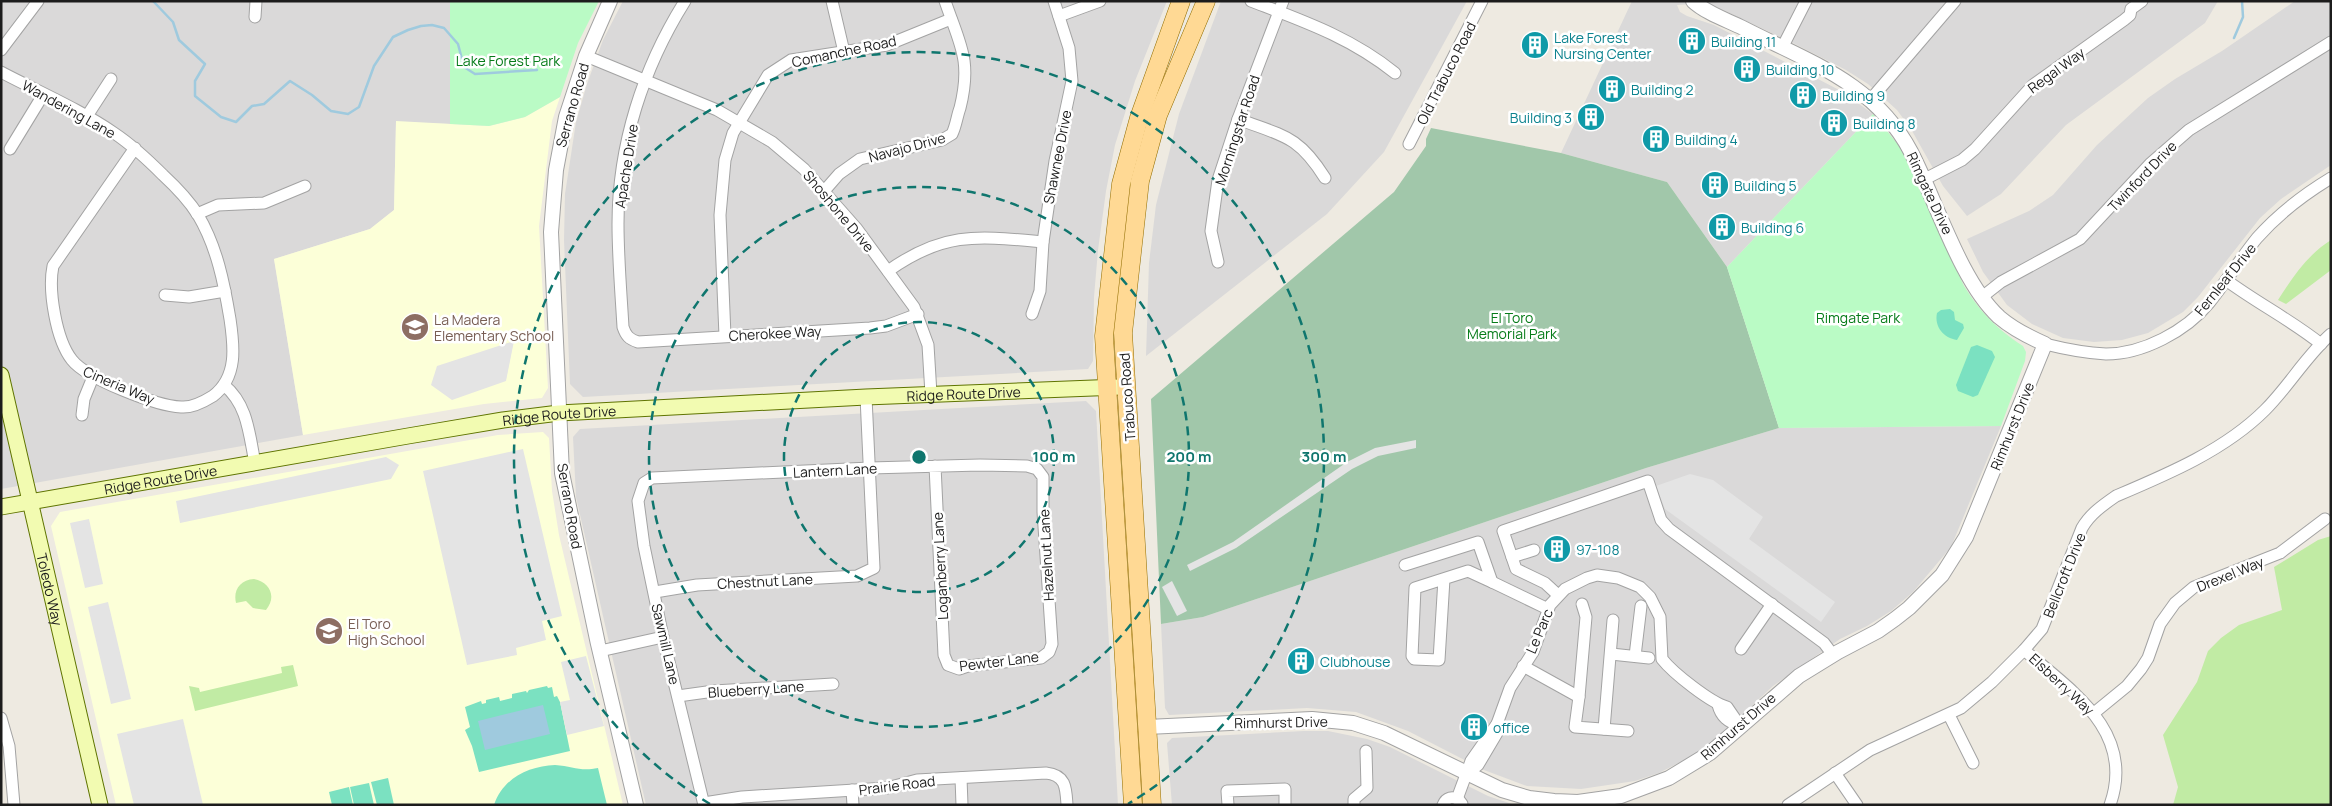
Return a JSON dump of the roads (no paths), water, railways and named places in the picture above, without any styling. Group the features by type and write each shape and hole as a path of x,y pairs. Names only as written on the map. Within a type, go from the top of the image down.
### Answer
{"main road":[{"name":"Trabuco Road","path":"1133,805 1104,336 1121,184 1139,118 1181,1"},
{"name":"Trabuco Road","path":"1152,805 1123,333 1140,181 1158,115 1206,1"},
{"name":"Toledo Way","path":"1,375 100,805"},
{"name":"Ridge Route Drive","path":"1,506 494,422 559,413 931,394 1126,387"},
{"path":"1114,499 1124,511 1129,550 1131,557 1138,565"},
{"path":"1124,650 1133,659 1138,709 1147,727 1141,734 1137,774 1132,784"}],"street":[{"path":"1,50 38,1"},
{"path":"255,17 256,1"},
{"name":"Serrano Road","path":"610,1 586,56 564,125 553,201 551,232 562,473 600,651 636,805"},
{"name":"Apache Drive","path":"630,340 623,327 618,246 618,203 629,129 645,79 667,31 685,1"},
{"path":"832,1 844,52"},
{"name":"Navajo Drive","path":"825,190 839,174 860,159 942,140 952,134 966,84 966,70 965,57 945,1"},
{"name":"Shawnee Drive","path":"1032,314 1040,291 1043,242 1055,161 1072,81 1068,48 1054,1"},
{"path":"1059,16 1100,1"},
{"path":"1251,1 1281,7 1344,38 1375,57 1395,73"},
{"name":"Old Trabuco Road","path":"1409,144 1482,1"},
{"name":"Rimgate Drive","path":"1693,1 1837,76 1871,99 1887,115 1903,136 1925,179 1964,266 1982,297 2011,326 2045,344"},
{"path":"1782,48 1806,1"},
{"path":"1871,99 1955,1"},
{"name":"Regal Way","path":"1925,179 1962,160 1975,149 2033,85 2130,15 2128,5 2142,1"},
{"name":"Morningstar Road","path":"1218,262 1211,231 1218,180 1238,119 1281,7"},
{"name":"Comanche Road","path":"725,336 720,215 726,154 739,122 768,75 791,60 806,56 887,45 952,19"},
{"name":"Twinford Drive","path":"1982,297 2001,282 2080,239 2150,164 2189,130 2331,42"},
{"name":"Shoshone Drive","path":"586,56 717,110 772,142 804,169 825,190 888,271 918,314 928,345 931,394"},
{"name":"Wandering Lane","path":"1,72 87,116 135,148 184,195 197,214 214,250 225,290 232,335 233,356 232,366 224,385"},
{"path":"87,116 111,79"},
{"path":"10,149 44,95"},
{"path":"1238,119 1295,141 1312,158 1324,178"},
{"name":"Cineria Way","path":"135,148 59,254 53,266 51,275 53,304 65,350 78,367 93,377 139,396 183,408 206,400 224,385"},
{"name":"Fernleaf Drive","path":"2045,344 2086,353 2108,354 2127,351 2151,343 2192,320 2208,304 2258,238 2276,218 2300,197 2331,178"},
{"path":"197,214 218,205 264,203 305,186"},
{"path":"888,271 906,258 930,246 957,238 988,237 1043,242"},
{"path":"2226,280 2250,297 2290,320 2321,344"},
{"path":"165,295 188,297 225,290"},
{"name":"Cherokee Way","path":"630,340 638,342 870,328 886,326 918,314"},
{"name":"Bellcroft Drive","path":"1788,805 1870,750 1949,715 1971,701 2024,650 2042,629 2082,528 2089,519 2104,504 2116,496 2207,453 2240,432 2285,390 2331,334"},
{"name":"Rimhurst Drive","path":"1147,727 1312,719 1353,724 1384,733 1502,790 1529,798 1598,802 1621,796 1670,778 1710,753 1792,681 1833,655 1878,631 1909,608 1942,575 1953,560 1978,509 2045,344"},
{"path":"82,415 84,399 93,377"},
{"path":"224,385 234,393 242,406 255,463"},
{"path":"866,397 870,468"},
{"name":"Loganberry Lane","path":"935,466 944,655 948,664"},
{"name":"Lantern Lane","path":"644,483 652,478 870,468 1027,466"},
{"name":"Hazelnut Lane","path":"1027,466 1037,469 1043,477 1043,512 1052,644 1049,652"},
{"name":"Chestnut Lane","path":"654,592 697,585 856,576 874,568 870,468"},
{"path":"1558,595 1545,583 1516,569 1503,531 1648,481 1661,520 1669,529 1824,643 1833,655"},
{"name":"Sawmill Lane","path":"644,483 638,501 644,546 663,637 704,804"},
{"name":"Drexel Way","path":"2094,713 2127,686 2141,669 2148,658 2160,624 2175,604 2194,587 2280,553 2326,519"},
{"path":"1406,565 1478,542 1492,582"},
{"path":"1512,557 1534,550"},
{"path":"1444,579 1439,660 1414,659 1412,656 1415,588 1468,571 1548,609"},
{"name":"Le Parc","path":"1460,802 1467,774 1497,724 1510,688 1533,652 1548,609 1558,595 1577,582 1597,576 1618,578 1640,587 1650,597 1660,617 1662,659 1674,672 1718,705 1720,713 1729,722 1740,726"},
{"path":"1582,604 1586,617 1576,727 1628,731"},
{"path":"1740,650 1772,604"},
{"path":"1636,656 1641,606"},
{"path":"1604,729 1613,620"},
{"path":"600,651 663,637"},
{"name":"Elsberry Way","path":"2024,650 2087,704 2106,730 2113,751 2115,784 2110,805"},
{"name":"Pewter Lane","path":"948,664 959,669 968,666 1042,658 1049,652"},
{"path":"1611,654 1649,658"},
{"path":"1524,666 1579,697"},
{"name":"Blueberry Lane","path":"678,696 714,690 833,684"},
{"path":"1949,715 1972,763"},
{"path":"1,718 9,746 14,805"},
{"path":"1354,805 1354,799 1367,788 1366,751"},
{"name":"Prairie Road","path":"704,804 742,797 887,788 917,780 1046,773 1060,777 1064,782 1066,805"},
{"path":"1835,773 1857,805"},
{"path":"961,778 962,805"},
{"path":"1228,805 1227,791 1285,789 1285,805"},
{"path":"852,790 853,805"},
{"path":"1442,805 1446,799 1460,802"}],"water":[{"path":"543,705 550,734 485,750 478,721"}],"waterway":[{"path":"153,1 173,22 179,40 205,64 195,81 195,96 221,117 236,122 252,106 264,104 290,81 312,95 331,111 348,114 359,107 374,66 393,37 421,26 432,25 444,28 458,44 464,67 475,74 537,70"},
{"path":"2234,38 2243,17 2242,1"}],"place":[{"name":"Building 11","path":"1692,41"},
{"name":"Lake Forest Nursing Center","path":"1535,45"},
{"name":"Building 10","path":"1747,69"},
{"name":"Building 2","path":"1612,89"},
{"name":"Building 9","path":"1803,95"},
{"name":"Building 3","path":"1591,117"},
{"name":"Building 8","path":"1834,123"},
{"name":"Building 4","path":"1656,139"},
{"name":"Building 5","path":"1715,185"},
{"name":"Building 6","path":"1722,227"},
{"name":"La Madera Elementary School","path":"415,327"},
{"name":"97-108","path":"1557,549"},
{"name":"El Toro High School","path":"329,631"},
{"name":"Clubhouse","path":"1301,661"},
{"name":"office","path":"1474,727"}],"park label":[{"name":"Lake Forest Park","path":"508,60"},
{"name":"Rimgate Park","path":"1858,317"},
{"name":"El Toro Memorial Park","path":"1512,326"}]}
